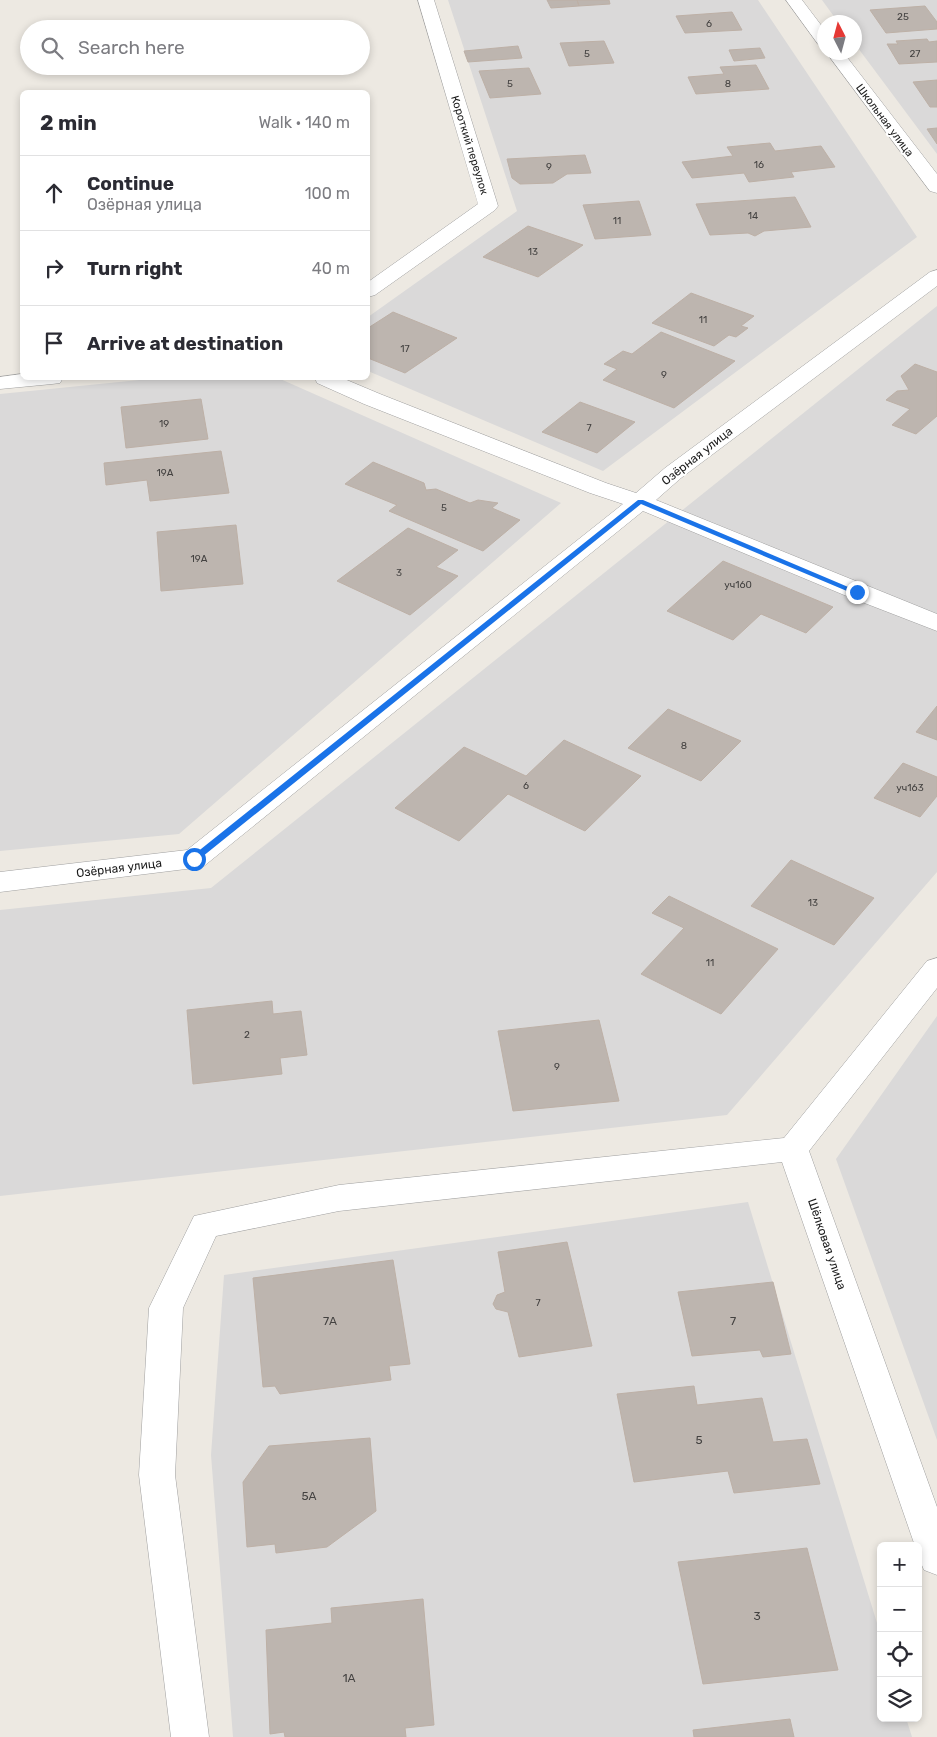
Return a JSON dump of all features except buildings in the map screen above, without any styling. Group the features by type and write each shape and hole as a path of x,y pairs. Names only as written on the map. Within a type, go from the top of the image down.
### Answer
{"street":[{"name":"Короткий переулок","path":"370,289 488,206 426,0"},
{"path":"794,0 817,31"},
{"name":"Школьная улица","path":"840,60 937,187"},
{"name":"Озёрная улица","path":"0,882 194,859 640,502 673,473 937,276"},
{"path":"0,383 31,380"},
{"path":"329,380 598,488 640,502 937,623"},
{"path":"190,1737 157,1475 166,1308 205,1225 339,1198 793,1149 937,968"},
{"name":"Шёлковая улица","path":"793,1149 937,1558"}],"shaded area":[{"path":"448,0 758,0 917,237 603,471 370,372 370,316 517,211"},
{"path":"822,0 937,0 937,154 862,53 862,15 833,15"},
{"path":"937,306 937,872 727,1115 0,1196 0,910 211,888"},
{"path":"139,380 283,380 561,503 179,834 0,851 0,394"},
{"path":"937,1016 937,1440 836,1159"},
{"path":"748,1202 877,1623 877,1722 907,1722 912,1737 233,1737 211,1455 224,1275"}],"route":[{"path":"194,859 640,502 857,592"}]}
